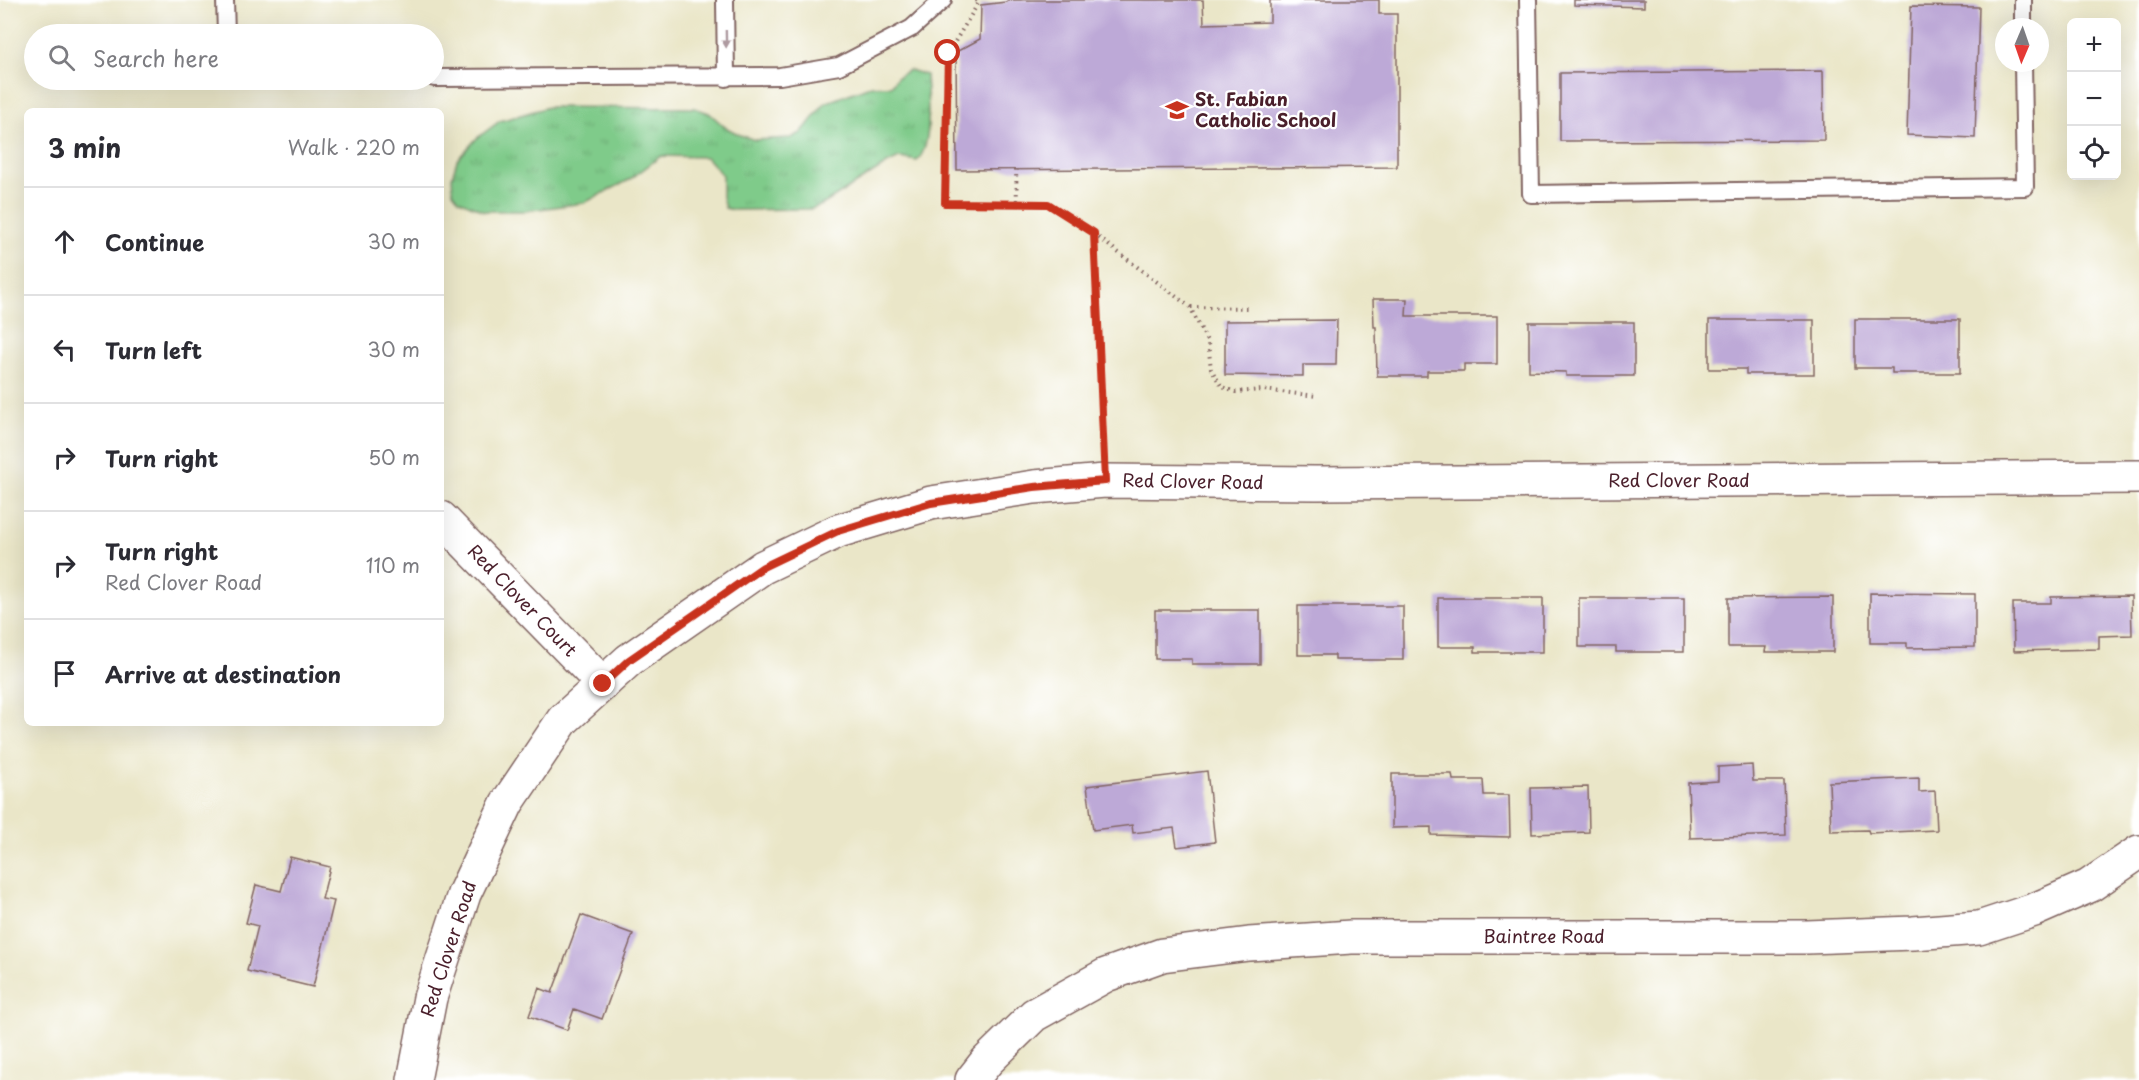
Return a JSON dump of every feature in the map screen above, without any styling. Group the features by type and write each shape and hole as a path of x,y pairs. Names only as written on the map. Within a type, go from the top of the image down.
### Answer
{"street":[{"name":"Red Clover Road","path":"414,1080 430,998 464,894 514,794 563,720 629,660 763,567 838,531 931,503 1034,487 1105,481 1316,483 2139,477"},
{"name":"Red Clover Court","path":"444,521 603,684"},
{"name":"Baintree Road","path":"972,1080 987,1061 1034,1016 1106,975 1162,955 1249,944 1351,937 1807,937 1979,928 2034,910 2089,886 2139,852"}],"lane":[{"path":"225,0 225,24"},
{"path":"725,0 726,78"},
{"path":"444,78 780,76 839,66 912,28 943,0"},
{"path":"1528,0 1531,194 2025,187 2023,72"},
{"path":"2023,0 2023,18"}],"path":[{"path":"985,0 977,1 948,53 945,203 1048,204 1094,233 1190,307 1208,343 1211,369 1222,387 1235,392 1263,390 1317,396"},
{"path":"1016,169 1017,203"},
{"path":"1094,233 1105,481"},
{"path":"1190,307 1251,308"}],"green space":[{"path":"909,70 926,75 928,132 926,143 917,161 899,158 822,205 811,209 734,210 725,208 722,197 722,175 706,157 661,156 629,180 584,203 524,211 484,211 459,200 453,192 452,177 457,160 477,138 500,121 548,107 695,108 709,113 725,127 740,135 755,140 791,138 801,133 825,103 870,86 891,86 897,77"}],"building":[{"name":"St. Fabian Catholic School","path":"1008,0 1203,0 1204,24 1270,22 1270,0 1379,0 1379,14 1397,14 1397,167 957,170 956,52 980,39 981,5"},
{"path":"1574,0 1644,0 1644,7 1574,5"},
{"path":"1911,6 1979,7 1975,138 1907,135"},
{"path":"1823,71 1824,140 1560,141 1560,73"},
{"path":"1373,299 1407,299 1406,316 1497,316 1497,364 1464,364 1464,371 1427,371 1427,376 1377,376"},
{"path":"1855,319 1960,319 1960,373 1892,373 1892,368 1855,368"},
{"path":"1337,320 1336,365 1303,365 1303,376 1225,375 1225,321"},
{"path":"1709,320 1814,320 1814,374 1746,374 1746,369 1709,369"},
{"path":"1529,322 1634,322 1634,376 1566,376 1566,372 1529,371"},
{"path":"1870,593 1975,594 1975,647 1907,648 1907,643 1870,643"},
{"path":"2131,596 2132,635 2099,636 2099,649 2014,651 2013,603 2051,603 2051,597"},
{"path":"1833,597 1833,652 1765,652 1766,647 1728,647 1728,598"},
{"path":"1438,598 1543,598 1543,652 1475,652 1475,647 1438,647"},
{"path":"1579,598 1684,598 1684,652 1616,652 1616,647 1579,647"},
{"path":"1298,606 1403,606 1403,660 1335,660 1335,655 1298,655"},
{"path":"1155,610 1260,610 1260,664 1192,664 1192,659 1155,659"},
{"path":"1752,765 1753,781 1784,781 1786,835 1690,838 1688,783 1718,781 1718,767"},
{"path":"1207,771 1215,842 1177,847 1174,828 1133,833 1132,825 1093,830 1087,786"},
{"path":"1392,774 1452,774 1453,780 1483,780 1484,795 1509,795 1510,837 1431,835 1431,827 1392,828"},
{"path":"1919,778 1919,792 1935,791 1937,830 1869,833 1868,830 1831,831 1829,782"},
{"path":"1588,787 1589,832 1532,834 1531,788"},
{"path":"290,857 330,867 322,899 334,901 313,987 247,971 258,926 246,923 256,885 281,891"},
{"path":"581,915 633,934 602,1019 574,1009 567,1030 529,1016 539,988 552,993"}],"place":[{"name":"St. Fabian Catholic School","path":"1177,110"}],"route":[{"path":"603,684 629,660 763,567 838,531 931,503 1034,487 1105,481 1094,233 1048,204 945,203 948,53"}]}
